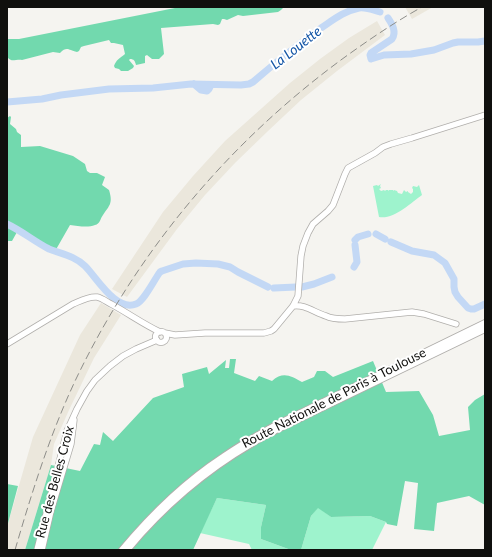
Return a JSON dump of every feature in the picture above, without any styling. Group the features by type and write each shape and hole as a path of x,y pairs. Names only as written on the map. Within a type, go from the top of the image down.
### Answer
{"main road":[{"path":"7,344 73,304 95,297 126,312 161,336 218,332 264,333 271,331 277,326 293,306 298,296 300,256 308,233 313,224 333,205 348,168 391,144 485,115"},
{"path":"293,306 299,305 326,317 335,319 412,312 424,314 456,324"},
{"name":"Route Nationale de Paris à Toulouse","path":"122,550 158,509 199,474 248,440 485,323"},
{"name":"Route Nationale de Paris à Toulouse","path":"127,550 140,535 181,495 202,478 251,444 292,422 485,329"},
{"name":"Rue des Belles Croix","path":"37,550 75,414 87,391 95,380 123,356 161,336"},
{"name":"Rue des Belles Croix","path":"42,550 51,511 71,444 70,431"}],"shaded area":[{"path":"405,7 433,7 412,19"},
{"path":"377,21 385,35 301,100 235,163 205,195 177,229 127,297 112,289 163,212 225,141 290,83 320,59 349,38"},
{"path":"101,303 121,315 94,358 54,444 51,465 25,550 7,550 7,527 33,437 80,335"}],"green space":[{"path":"180,7 286,7 278,12 243,16 238,15 227,20 222,19 218,25 213,24 161,28 164,54 159,59 152,59 147,55 145,56 145,63 136,65 134,60 130,59 129,60 134,66 128,71 121,71 115,68 114,66 118,59 125,54 123,45 111,43 109,40 81,47 77,52 66,49 60,53 53,52 22,60 12,60 7,57 7,39 19,39"},
{"path":"10,116 10,124 21,135 21,147 40,146 73,156 85,164 87,171 90,173 97,173 105,177 102,185 109,190 111,201 99,222 89,226 70,225 54,253 17,232 12,241 7,241 7,118"},
{"path":"381,184 381,188 379,189 381,191 394,190 402,194 404,190 411,194 413,192 413,186 417,187 419,185 422,195 396,213 390,216 379,217 373,186 378,186"},
{"path":"230,359 236,359 234,373 255,381 259,376 272,381 283,375 291,376 302,382 314,377 317,371 325,371 333,377 373,361 386,392 419,391 433,415 439,436 470,430 468,407 475,400 485,394 485,505 469,496 437,503 434,531 414,529 418,483 405,481 397,526 387,524 386,522 370,516 331,517 318,508 311,516 301,550 291,550 261,539 261,527 266,505 217,498 193,550 25,550 51,465 80,471 94,444 100,445 103,432 113,441 153,398 184,387 182,374 207,367 209,374 226,360 225,368 229,368"},
{"path":"7,484 18,486 7,527"},
{"path":"217,498 266,505 261,527 261,539 291,550 252,550 249,544 200,533"},
{"path":"318,507 331,517 370,516 386,522 372,550 301,550 311,516"}],"waterway":[{"name":"La Louette","path":"7,102 42,99 109,89 153,88 191,84 249,84 303,41 344,14 359,8 380,12"},
{"name":"La Louette","path":"388,18 393,28 394,34 392,39 371,53 371,59 384,55 411,54 434,50 458,42 485,41"},
{"name":"La Louette","path":"194,84 201,90 207,91 211,85"},
{"path":"7,224 49,249 77,260 85,266 114,299 129,305 136,304 142,299 160,272 183,264 218,264 230,267 268,287"},
{"path":"355,240 358,237 368,234"},
{"path":"376,234 385,239"},
{"path":"391,242 412,251 434,255 445,263 454,279 455,292 468,308 474,309 485,304"},
{"path":"354,267 357,262 355,245"},
{"path":"302,287 332,277"},
{"path":"274,288 296,287"}],"railway":[{"path":"15,550 50,442 76,379 128,286 158,243 191,201 226,162 263,125 303,90 345,57 422,7"}]}
